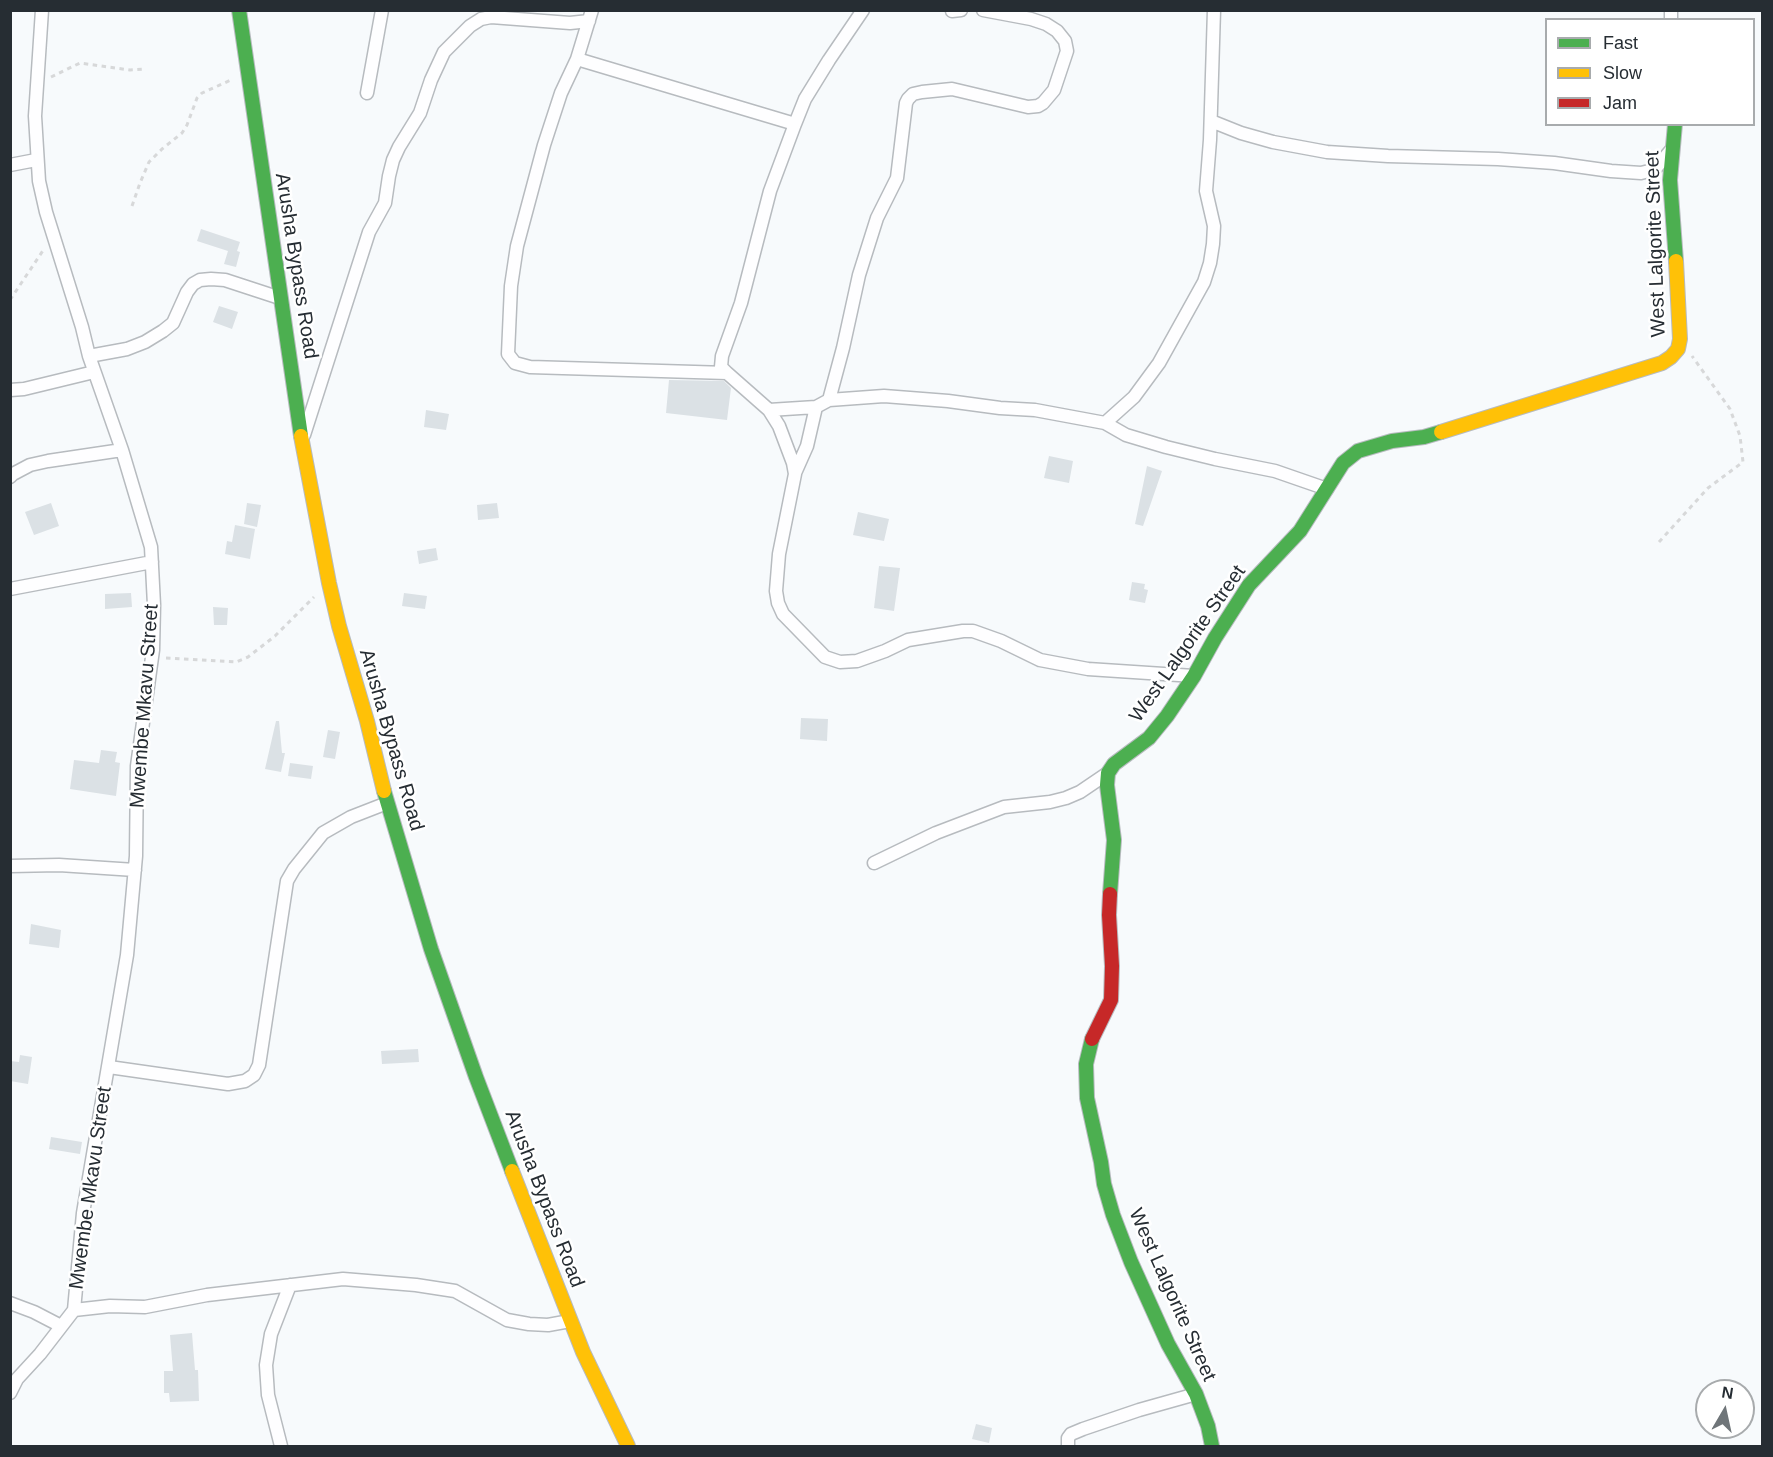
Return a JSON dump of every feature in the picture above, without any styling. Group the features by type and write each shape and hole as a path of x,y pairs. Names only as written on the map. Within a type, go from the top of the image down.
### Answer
{"street":[{"name":"Mwembe Mkavu Street","path":"10,1393 17,1379 40,1354 74,1310 83,1213 127,955 135,870 137,766 152,657 151,547 122,450 89,356 39,181 35,116 42,10"},
{"name":"Arusha Bypass Road","path":"238,10 302,441 339,626 367,721 387,802 431,949 457,1023 570,1321 628,1446"},
{"path":"367,93 382,10"},
{"path":"795,474 779,426 769,410 722,367 722,356 741,303 770,191 795,124 823,70 863,10"},
{"path":"952,11 961,10"},
{"path":"829,400 859,275 877,218 897,178 908,99 913,94 921,92 952,89 1028,107 1043,103 1054,90 1067,51 1065,41 1057,31 1031,19 983,10"},
{"path":"1105,423 1134,397 1159,363 1204,282 1213,244 1214,226 1206,191 1211,121 1214,10"},
{"path":"302,441 369,232 385,203 393,160 420,113 437,65 450,45 481,19 504,14 570,23 590,16"},
{"path":"590,16 577,58 561,93 544,145 518,246 511,286 508,354 515,363 530,367 727,373"},
{"path":"577,58 795,124"},
{"path":"1211,121 1240,133 1273,142 1328,152 1498,159 1641,173 1656,168 1671,150"},
{"name":"West Lalgorite Street","path":"1212,1446 1208,1426 1196,1394 1168,1344 1131,1262 1113,1215 1104,1184 1087,1098 1086,1065 1090,1042 1111,1000 1109,915 1114,840 1107,785 1108,773 1114,764 1149,738 1167,716 1249,585 1300,531 1343,463 1359,451 1373,445 1424,436 1662,363 1671,357 1678,349 1680,339 1671,202 1671,150 1675,126"},
{"path":"10,165 36,160"},
{"path":"89,356 127,349 164,331 173,323 187,292 193,284 200,280 225,280 280,298"},
{"path":"10,390 24,389 94,372"},
{"path":"769,410 816,407 829,400 861,397 901,397 1035,410 1105,423 1126,435 1166,447 1275,471 1327,489"},
{"path":"816,407 807,446 795,474 779,554 776,582 778,603 783,614 825,657 840,662 857,661 908,640 973,631 1049,662 1088,669 1194,676"},
{"path":"10,477 30,465 122,450"},
{"path":"10,589 152,562"},
{"path":"874,863 936,833 1004,807 1066,798 1080,792 1108,773"},
{"path":"109,1066 228,1084 245,1081 254,1075 259,1065 287,881 299,862 324,833 351,817 387,802"},
{"path":"10,866 59,865 135,870"},
{"path":"74,1310 110,1306 145,1307 207,1295 342,1279 416,1284 455,1291 507,1320 548,1325 570,1321"},
{"path":"281,1446 268,1395 266,1365 271,1334 290,1285"},
{"path":"10,1303 61,1326"},
{"path":"1068,1446 1068,1438 1071,1434 1083,1429 1196,1394"}],"path":[{"path":"38,79 57,75 80,63 130,70 144,69"},
{"path":"132,206 149,162 182,133 197,98 202,93 232,80 247,65"},
{"path":"10,300 53,236"},
{"path":"1659,542 1708,489 1743,462 1740,436 1730,408 1689,352 1678,349"},
{"path":"152,657 236,662 248,657 275,636 329,583"}],"building":[{"path":"201,229 240,242 236,267 224,264 228,251 197,241"},
{"path":"219,306 238,312 232,329 213,322"},
{"path":"669,380 724,381 731,388 727,420 666,413"},
{"path":"426,410 449,414 446,430 424,427"},
{"path":"1049,456 1073,461 1069,483 1044,478"},
{"path":"1147,466 1162,471 1143,526 1135,524"},
{"path":"51,503 59,526 34,535 25,512"},
{"path":"247,503 261,505 257,527 244,524"},
{"path":"497,503 499,518 478,520 477,505"},
{"path":"858,512 889,519 884,541 853,535"},
{"path":"235,525 255,529 250,559 225,554 227,541 232,542"},
{"path":"436,548 438,560 419,564 417,551"},
{"path":"879,566 900,568 894,611 874,608"},
{"path":"1132,582 1145,584 1144,589 1148,590 1145,603 1129,600"},
{"path":"131,593 132,607 105,609 105,594"},
{"path":"404,593 427,596 425,609 402,606"},
{"path":"213,607 228,608 227,625 214,625"},
{"path":"801,718 828,719 827,741 800,739"},
{"path":"276,721 279,721 282,753 285,753 281,772 265,769"},
{"path":"328,730 340,732 335,759 323,757"},
{"path":"101,750 117,752 115,762 120,763 116,796 70,789 74,760 99,763"},
{"path":"290,763 313,766 311,779 288,776"},
{"path":"31,924 61,930 59,948 29,944"},
{"path":"418,1049 419,1062 382,1064 381,1051"},
{"path":"20,1055 32,1057 28,1084 10,1081 10,1061 19,1062"},
{"path":"51,1137 82,1142 80,1154 49,1149"},
{"path":"192,1333 195,1370 198,1370 199,1401 170,1402 169,1393 164,1393 164,1371 173,1371 170,1335"},
{"path":"976,1424 992,1428 989,1443 972,1439"}],"traffic: fast":[{"path":"239,10 301,436"},
{"path":"1675,126 1670,180 1676,261"},
{"path":"1110,894 1114,840 1107,785 1108,773 1114,764 1149,738 1167,716 1249,585 1300,531 1343,463 1358,451 1392,441 1424,437 1441,432"},
{"path":"384,791 431,949 512,1171"},
{"path":"1092,1039 1086,1064 1087,1098 1104,1184 1113,1215 1131,1262 1168,1344 1196,1394 1208,1426 1212,1446"}],"traffic: slow":[{"path":"1441,432 1662,363 1671,357 1678,349 1680,339 1676,261"},
{"path":"301,436 339,626 367,721 384,791"},
{"path":"512,1171 583,1352 628,1446"}],"traffic: jam":[{"path":"1092,1039 1111,1000 1110,894"}]}
